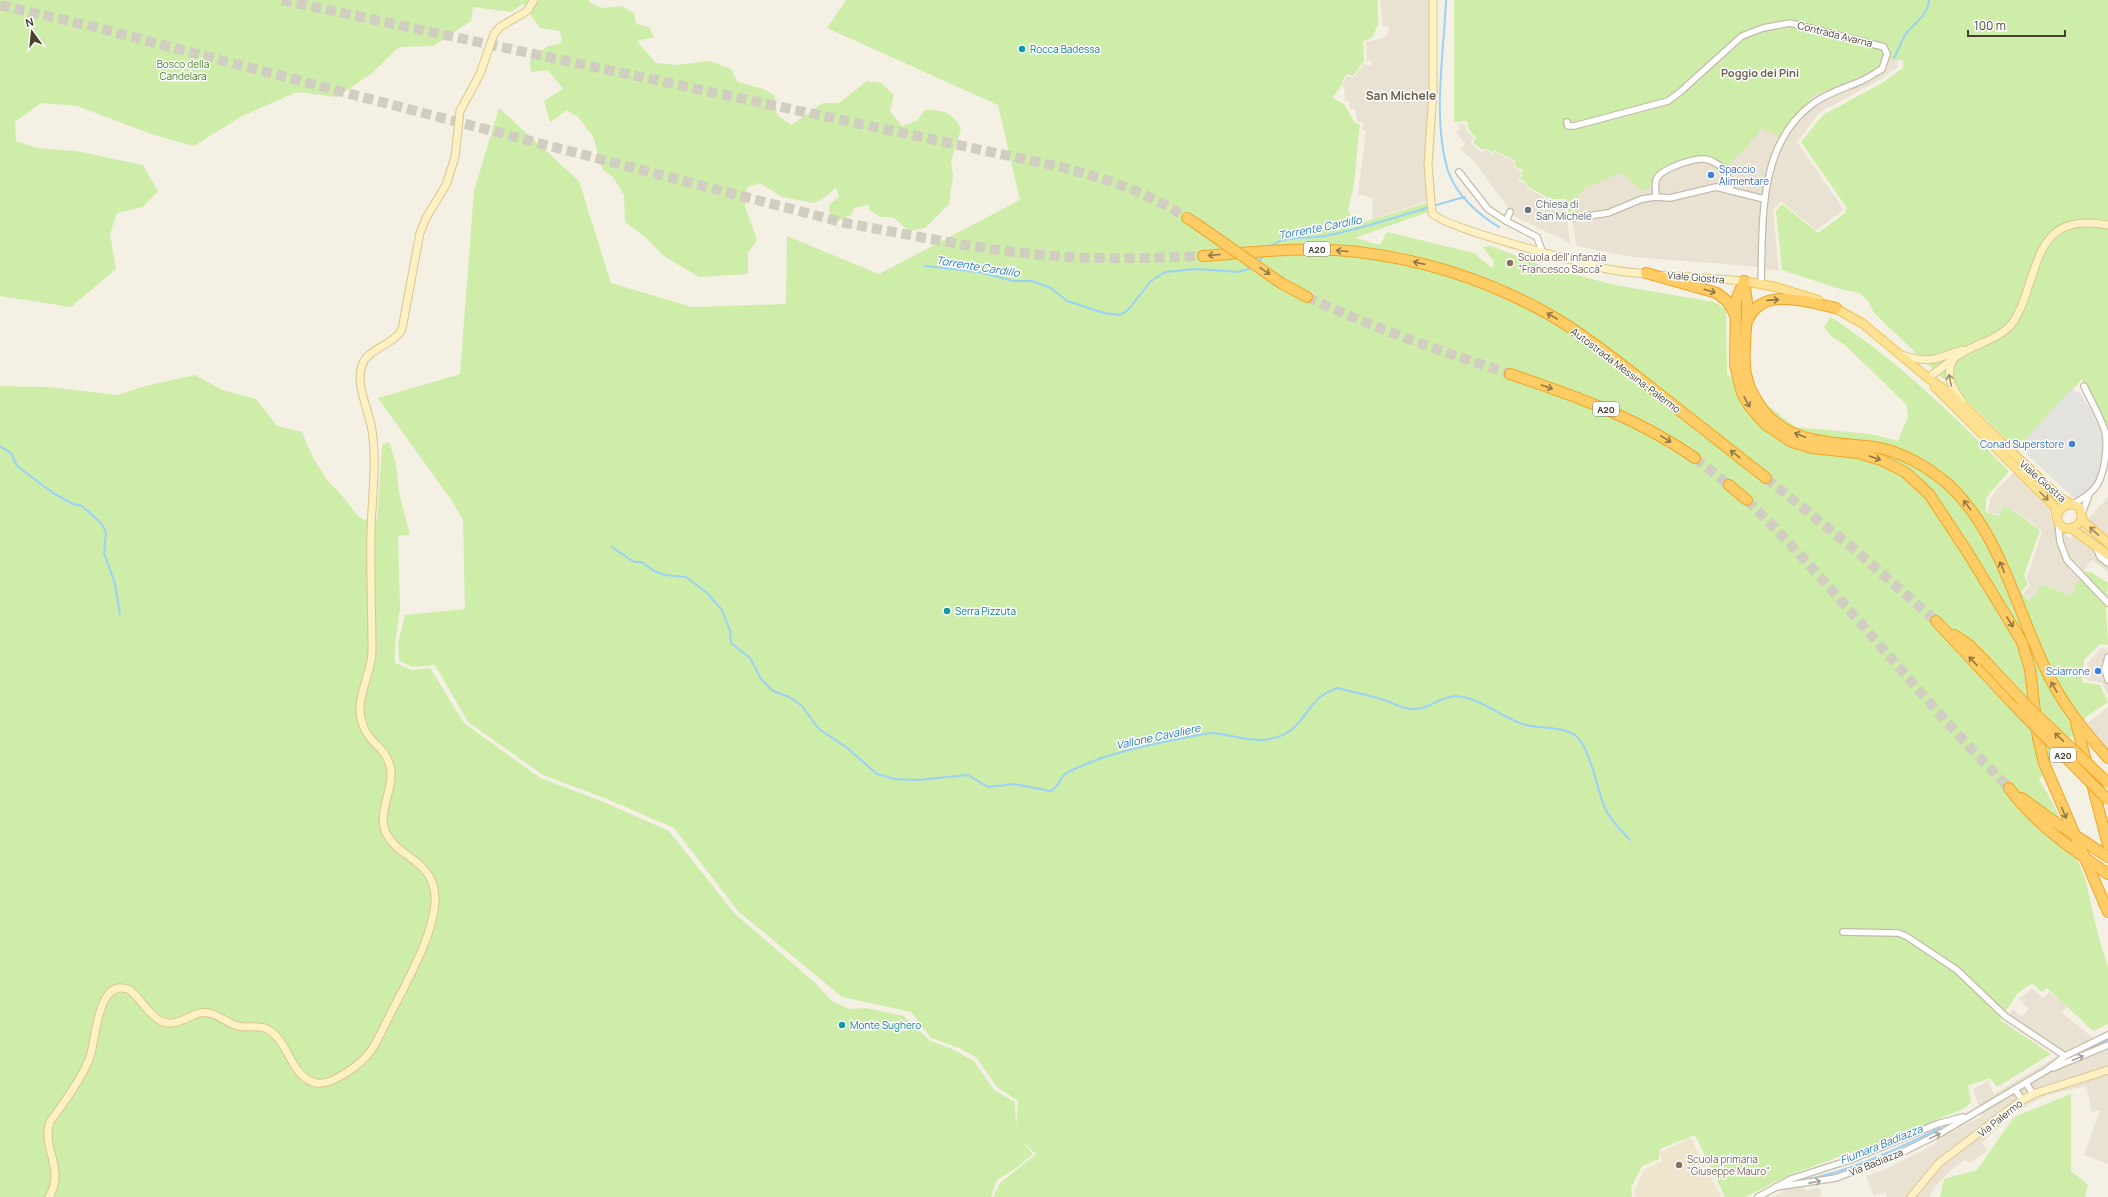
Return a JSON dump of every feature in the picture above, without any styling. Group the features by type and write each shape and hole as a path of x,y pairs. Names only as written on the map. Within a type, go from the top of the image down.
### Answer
{"highway":[{"path":"1186,218 1282,282 1307,296"},
{"name":"Autostrada Messina-Palermo","path":"1203,256 1317,249 1380,255 1456,273 1498,289 1534,306 1574,329 1766,478"},
{"path":"1646,273 1717,293 1731,306 1742,323"},
{"path":"1744,281 1747,308 1742,323 1736,374 1742,393 1750,407 1764,424 1792,442 1812,448 1875,448 1902,456 1934,474 1963,500 1989,536 2046,672 2075,719 2108,758"},
{"path":"1742,323 1756,306 1770,299 1808,302 1836,308"},
{"name":"A20","path":"1510,374 1581,399 1630,420 1666,438 1695,458"},
{"path":"1837,448 1873,457 1888,463 1905,472 1929,494 2019,635 2030,669 2039,742 2049,777 2108,912"},
{"path":"1729,485 1747,500"},
{"name":"A20","path":"1939,625 1965,646 1984,672 2000,690 2108,800"},
{"path":"1965,646 1984,660 2027,706 2108,783"},
{"path":"2075,719 2108,844"},
{"path":"2009,788 2024,804 2040,825 2108,874"},
{"path":"2024,804 2108,857"}],"main road":[{"path":"49,1197 54,1189 57,1177 48,1130 50,1122 84,1070 91,1056 96,1020 100,1009 109,995 116,989 124,988 130,990 158,1019 166,1023 175,1023 201,1013 210,1013 235,1026 266,1028 275,1035 300,1072 309,1079 319,1083 330,1081 344,1074 369,1053 410,977 430,927 435,896 431,879 425,869 390,839 386,832 384,812 389,791 391,770 382,749 366,732 360,715 361,696 371,664 372,652 370,550 374,446 369,415 360,382 361,370 365,360 394,339 402,329 420,233 426,218 446,185 455,157 460,111 480,74 494,34 500,27 527,11 534,0"},
{"name":"Viale Giostra","path":"1433,0 1433,92 1428,165 1431,210 1435,216 1442,221 1608,269 1744,281 1797,292 1836,308 1862,323 1928,378 1951,394 2059,497 2071,504"},
{"path":"1902,355 1926,361 1942,358 1976,346 1997,336 2014,322 2021,309 2040,252 2051,236 2062,228 2074,223 2087,222 2108,224"},
{"path":"1928,378 1976,346"},
{"path":"1928,378 1934,365 1942,358"},
{"path":"1953,361 1950,368 1949,379 1959,397 1976,419"},
{"name":"Viale Giostra","path":"1928,378 1945,398 2054,506 2058,518"},
{"path":"2108,543 2084,522 2080,508 2071,504 2063,506 2058,518 2063,526 2095,544 2108,555"},
{"path":"2070,529 2079,525 2082,515"},
{"name":"Via Palermo","path":"1911,1197 1939,1163 2022,1100 2033,1094 2108,1070"}],"street":[{"name":"Contrada Avarna","path":"1567,122 1568,126 1574,126 1668,100 1680,92 1700,72 1742,36 1762,28 1790,22 1884,47 1888,54 1882,69 1862,81 1833,91 1812,104 1791,127 1779,143 1764,199"},
{"path":"1656,197 1656,181 1660,174 1674,166 1703,159 1713,162 1726,171 1731,190"},
{"path":"1459,172 1488,209 1506,221 1537,237 1542,251"},
{"path":"1574,218 1608,213 1634,201 1656,197 1670,198 1716,187 1764,199 1761,284"},
{"path":"1506,221 1510,212"},
{"path":"2071,504 2089,494 2097,485 2101,476 2107,440 2105,432 2084,386"},
{"path":"2082,515 2089,494"},
{"path":"2058,518 2060,542 2069,563 2108,603"},
{"path":"2060,542 2063,534 2070,529"},
{"path":"2095,544 2100,558 2108,563"},
{"path":"2108,657 2105,668 2108,680"},
{"path":"1842,932 1898,933 1906,936 1957,970 2006,1016 2065,1056"},
{"name":"Via Badiazza","path":"1776,1187 1836,1178 1901,1152 1941,1133 2047,1070 2065,1056 2108,1035"},
{"name":"Via Badiazza","path":"2047,1070 2108,1045"},
{"path":"2026,1083 2033,1094"},
{"path":"2015,1089 2022,1100"},
{"name":"Via Badiazza","path":"1758,1197 1791,1179 1850,1160 1937,1124 1969,1116"}],"shaded area":[{"path":"1380,0 1430,0 1431,66 1424,167 1427,201 1372,219 1373,198 1358,194 1366,130 1362,129 1363,122 1357,122 1355,109 1350,109 1349,101 1345,101 1344,88 1342,85 1347,76 1353,78 1364,64 1372,66 1371,61 1367,61 1366,42 1385,37 1389,31 1389,26 1383,27"},
{"path":"1895,40 1898,67 1874,83 1820,112 1797,142 1844,210 1816,230 1781,201 1773,210 1779,271 1749,266 1633,257 1577,246 1549,105"},
{"path":"1458,124 1464,124 1467,131 1474,139 1470,142 1482,153 1485,149 1493,154 1494,151 1515,162 1513,167 1522,172 1518,180 1528,185 1527,188 1551,201 1565,200 1570,243 1514,216 1474,161 1460,149 1465,144 1456,132 1460,130"},
{"path":"2070,390 2080,393 2092,411 2105,440 2098,475 2091,490 2076,500 2019,447"},
{"path":"2014,472 2048,507 2052,521 2070,539 2108,497 2108,572 2092,560 2083,572 2072,596 2045,585 2039,587 2038,592 2030,601 2023,593 2030,586 2027,577 2042,532 2029,520 2003,505 2000,515 1988,512 1990,500 1997,489"},
{"path":"2101,648 2108,650 2108,695 2102,683 2087,680 2087,664"},
{"path":"2108,707 2108,753 2087,723"},
{"path":"2032,988 2043,998 2049,992 2067,1006 2062,1013 2093,1038 2108,1030 2108,1164 2084,1155 2100,1110 2092,1112 2086,1086 2046,1095 2011,1115 1982,1143 1987,1151 1970,1163 1965,1160 1951,1170 1935,1187 1929,1197 1887,1197 1885,1192 1874,1196 1866,1176 1886,1169 1937,1143 1936,1140 1982,1116 1973,1089 1988,1081 1994,1094 2058,1056 2006,1020 2012,1009 2022,1016 2029,1009 2019,999"},
{"name":"Scuola primaria \"Giuseppe Mauro\"","path":"1691,1138 1721,1197 1636,1197 1634,1192 1644,1169 1662,1162 1660,1152"},
{"path":"1804,1186 1806,1191 1819,1187 1821,1195 1816,1197 1774,1197 1788,1188"}],"green space":[{"name":"Bosco della Candelara","path":"0,0 590,0 589,2 601,8 622,6 634,13 636,24 649,27 654,37 637,41 656,63 675,65 710,61 731,69 738,82 764,89 775,96 777,115 791,125 823,103 839,103 867,81 881,83 894,95 890,111 902,126 918,120 924,110 937,110 950,115 958,123 961,129 951,161 953,176 949,204 925,228 909,231 893,217 881,217 870,211 868,205 854,208 851,215 839,221 829,212 830,204 839,197 836,187 828,195 815,203 782,197 760,183 747,187 745,206 757,240 748,253 748,274 699,277 664,256 646,238 625,222 624,195 613,177 603,170 593,136 578,117 567,110 550,122 544,101 563,89 548,70 531,72 530,59 548,46 562,43 560,31 540,28 523,4 511,12 473,7 471,21 433,46 399,47 371,74 337,97 297,92 242,116 194,146 154,135 77,106 41,103 15,122 16,141 36,148 76,151 143,165 158,191 143,207 117,213 110,234 116,269 71,307 0,296"},
{"path":"846,0 1378,0 1378,25 1372,38 1363,41 1364,61 1353,76 1346,74 1340,88 1332,98 1344,104 1355,123 1360,124 1354,184 1348,211 1355,222 1364,222 1426,203 1428,212 1355,238 1380,245 1387,232 1474,253 1492,268 1494,262 1483,247 1491,246 1545,267 1615,285 1714,302 1726,309 1727,374 1795,427 1870,434 1898,441 1908,416 1906,404 1846,346 1831,336 1824,327 1831,317 1879,351 1924,389 2009,471 1986,498 1986,512 2000,516 2003,505 2027,520 2040,531 2024,575 2028,584 2021,592 2029,601 2038,592 2038,587 2044,585 2071,596 2083,571 2091,572 2108,583 2106,608 2108,645 2100,644 2084,660 2082,682 2100,685 2108,702 2086,717 2039,780 2051,799 2085,878 2099,939 2108,967 2108,1024 2093,1031 2047,988 2042,992 2032,983 2017,994 2000,1020 2051,1054 1997,1087 1990,1078 1968,1086 1971,1103 1963,1109 1881,1142 1792,1174 1745,1197 1725,1197 1695,1135 1660,1149 1659,1159 1642,1166 1631,1188 1632,1197 993,1197 1000,1183 1036,1154 1022,1141 1033,1154 1016,1168 997,1180 991,1197 0,1197 0,386 48,387 118,395 145,386 195,375 222,390 256,399 277,426 302,432 313,458 328,481 357,515 365,520 377,520 382,445 389,442 396,463 399,493 410,535 398,536 400,609 395,645 395,663 412,670 430,668 464,723 540,778 599,800 669,831 735,914 813,981 832,1001 849,1009 866,1008 904,1016 930,1041 950,1048 974,1061 994,1090 1015,1102 1016,1127 1018,1101 997,1087 976,1057 959,1048 931,1038 911,1012 842,997 738,911 674,828 607,799 543,775 468,722 435,665 413,667 399,661 398,643 405,615 465,609 463,520 452,501 378,398 460,374 474,191 499,108 579,181 611,283 692,307 786,304 787,236 879,274 1020,200 998,105 827,28"},
{"path":"1454,0 2108,0 2108,437 2082,379 2018,450 1874,313 1868,301 1859,293 1840,289 1782,270 1776,211 1782,204 1818,233 1845,213 1847,208 1801,142 1823,115 1882,83 1903,68 1903,60 1880,60 1878,68 1813,96 1780,136 1761,128 1756,137 1750,141 1748,147 1734,158 1727,168 1712,160 1676,165 1664,169 1657,174 1651,186 1642,191 1623,174 1618,174 1585,188 1577,198 1578,214 1569,217 1566,199 1551,199 1528,187 1528,184 1520,179 1523,170 1514,166 1516,161 1494,150 1492,152 1485,148 1482,150 1473,143 1476,138 1469,130 1467,121 1454,122"},
{"path":"2071,1094 2071,1171 2088,1185 2085,1197 1940,1197 1944,1179 1977,1170 2014,1117"}],"waterway":[{"path":"1446,0 1440,86 1443,151 1448,171 1462,196 1484,217 1499,227"},
{"path":"1894,58 1905,35 1926,11 1929,0"},
{"name":"Torrente Cardillo","path":"1269,247 1275,243 1289,239 1325,236 1361,228 1465,197"},
{"name":"Torrente Cardillo","path":"1257,263 1263,256"},
{"name":"Torrente Cardillo","path":"925,266 979,272 1013,281 1032,281 1051,288 1067,301 1104,313 1120,315 1128,310 1151,281 1165,272 1196,269 1238,272 1252,268"},
{"path":"0,446 11,453 17,466 53,493 73,504 82,506 101,523 106,532 104,553 115,584 120,614"},
{"name":"Vallone Cavaliere","path":"612,547 634,562 642,562 654,571 665,575 686,577 706,592 722,610 730,631 731,643 750,658 761,679 773,691 789,697 801,705 819,729 846,747 877,774 895,779 917,780 968,775 988,787 1014,784 1050,791 1056,787 1063,776 1068,772 1102,758 1137,748 1209,733 1224,734 1254,740 1270,739 1280,736 1288,732 1300,722 1320,697 1337,688 1378,698 1409,709 1419,709 1445,698 1456,696 1474,700 1517,722 1526,725 1559,729 1576,736 1585,749 1606,811 1630,840"},
{"name":"Fiumara Badiazza","path":"2080,1053 2108,1041"},
{"name":"Fiumara Badiazza","path":"1805,1180 1857,1165 1908,1144 1940,1128"}],"tunnel":[{"path":"282,0 1061,167 1126,187 1157,201 1187,218"},
{"path":"0,5 90,26 845,223 968,245 1063,257 1143,258 1203,256"},
{"path":"1307,297 1382,329 1510,374"},
{"path":"1695,458 1729,485"},
{"path":"1766,478 1854,549 1936,621"},
{"path":"1747,500 1814,570 1942,717 2009,788"}],"place":[{"name":"Rocca Badessa","path":"1022,49"},
{"name":"Spaccio Alimentare","path":"1711,175"},
{"name":"Chiesa di San Michele","path":"1528,210"},
{"name":"Scuola dell'infanzia \"Francesco Saccà\"","path":"1510,263"},
{"name":"Conad Superstore","path":"2072,444"},
{"name":"Serra Pizzuta","path":"947,611"},
{"name":"Sciarrone","path":"2098,671"},
{"name":"Monte Sughero","path":"842,1025"},
{"name":"Scuola primaria \"Giuseppe Mauro\"","path":"1679,1165"}],"district":[{"name":"Poggio dei Pini","path":"1760,72"},
{"name":"San Michele","path":"1401,95"}]}
